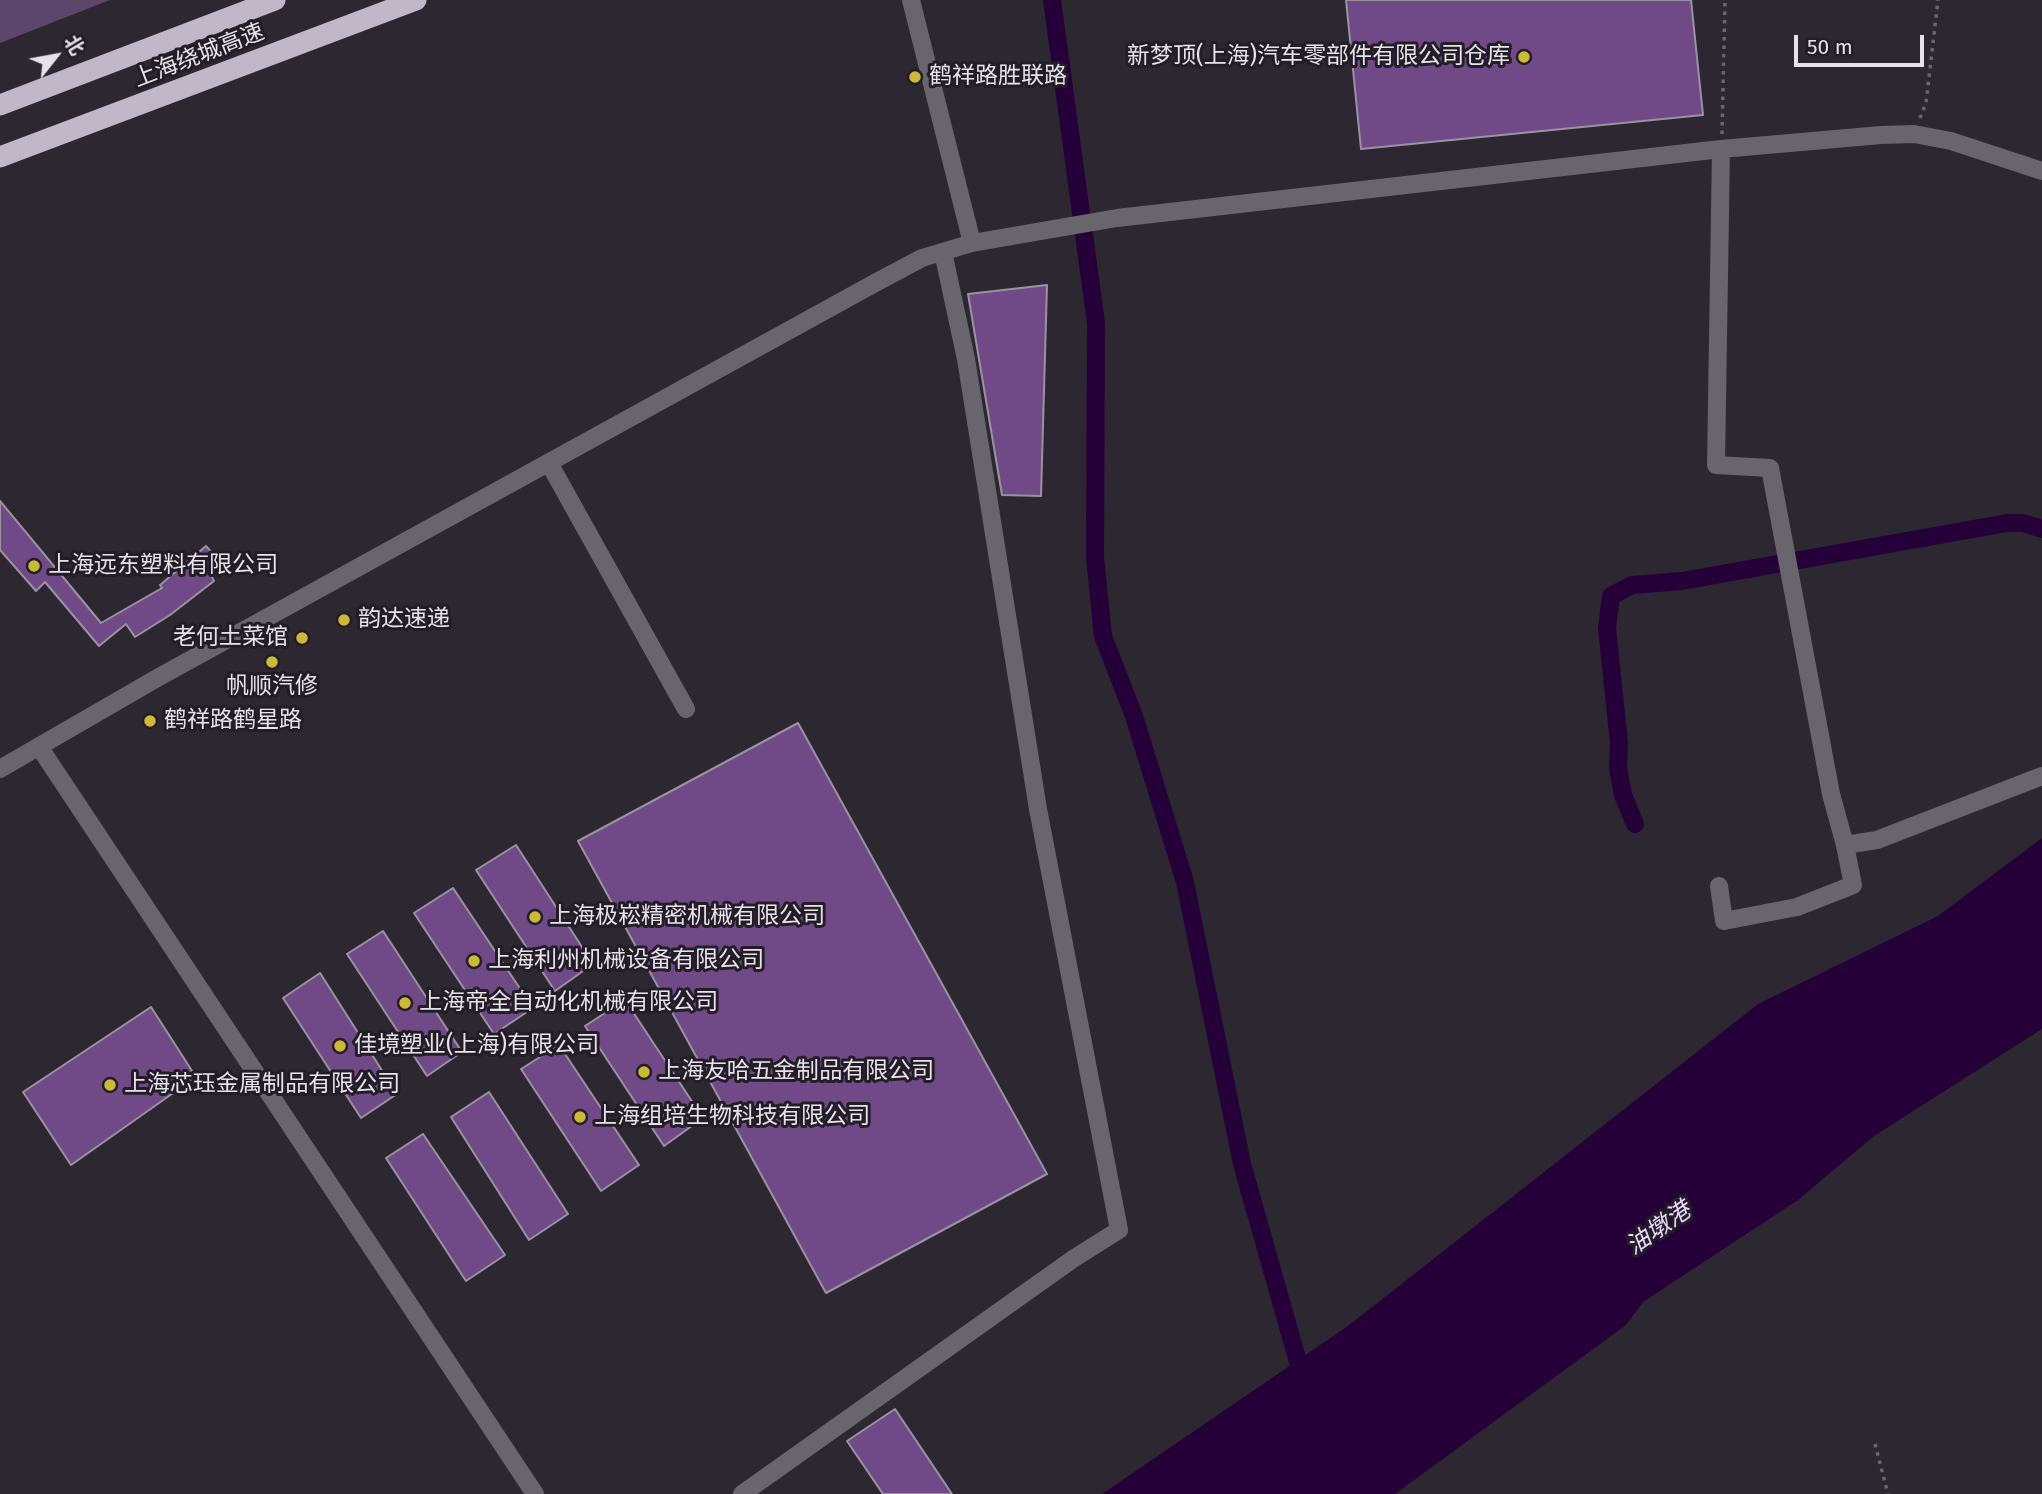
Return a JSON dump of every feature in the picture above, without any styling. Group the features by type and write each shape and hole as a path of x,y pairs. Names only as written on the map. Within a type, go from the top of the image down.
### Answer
{"highway":[{"name":"上海绕城高速","path":"0,105 275,0"},
{"name":"上海绕城高速","path":"0,157 188,89 416,0"}],"street":[{"path":"911,0 972,243"},
{"path":"0,769 159,677 875,283 922,258 972,243 1116,218 1721,149 1914,134 1975,147 2039,170"},
{"path":"1719,886 1724,921 1797,907 1853,885 1831,794 1770,468 1716,465 1721,149"},
{"path":"742,1494 1073,1259 1119,1230 1038,809 971,385 943,252"},
{"path":"549,463 685,709"},
{"path":"40,748 534,1494"},
{"path":"1845,845 1877,840 2042,776"}],"path":[{"path":"1721,149 1725,0"},
{"path":"1914,134 1926,103 1938,0"},
{"path":"1875,1444 1888,1494"}],"shaded area":[{"path":"0,0 110,0 0,43"}],"water":[{"name":"油墩港","path":"2042,838 2042,1029 1874,1136 1798,1200 1643,1302 1626,1325 1395,1494 1102,1494 1348,1326 1758,1004 1938,916"}],"building":[{"name":"新梦顶(上海)汽车零部件有限公司仓库","path":"1346,0 1691,0 1703,115 1361,149"},
{"path":"1047,285 1041,496 1002,495 968,294"},
{"path":"0,501 101,623 162,588 160,585 206,546 223,565 211,575 214,581 170,615 135,637 126,624 99,646 45,582 36,591 0,550"},
{"path":"798,723 1047,1174 826,1293 578,841"},
{"name":"上海极崧精密机械有限公司","path":"516,845 593,964 555,991 476,870"},
{"name":"上海利州机械设备有限公司","path":"453,888 533,1008 494,1034 414,913"},
{"name":"上海帝全自动化机械有限公司","path":"383,931 462,1052 427,1076 347,954"},
{"name":"佳境塑业(上海)有限公司","path":"320,973 397,1094 361,1118 283,998"},
{"name":"上海友哈五金制品有限公司","path":"625,1000 703,1118 664,1146 585,1026"},
{"name":"上海芯珏金属制品有限公司","path":"151,1007 196,1077 71,1165 23,1092"},
{"name":"上海组培生物科技有限公司","path":"559,1045 639,1165 601,1191 521,1069"},
{"path":"489,1092 568,1214 529,1240 451,1117"},
{"path":"423,1134 505,1255 466,1281 386,1158"},
{"path":"895,1409 952,1494 883,1494 847,1441"}],"waterway":[{"path":"1052,0 1096,323 1095,557 1103,636 1134,716 1185,882 1242,1164 1304,1383"},
{"path":"1635,824 1623,795 1618,769 1619,743 1607,628 1611,596 1632,585 1682,581 2007,523 2023,523 2042,529"}],"place":[{"name":"新梦顶(上海)汽车零部件有限公司仓库","path":"1524,57"},
{"name":"鹤祥路胜联路","path":"915,77"},
{"name":"上海远东塑料有限公司","path":"34,566"},
{"name":"韵达速递","path":"344,620"},
{"name":"老何土菜馆","path":"302,638"},
{"name":"帆顺汽修","path":"272,662"},
{"name":"鹤祥路鹤星路","path":"150,721"},
{"name":"上海极崧精密机械有限公司","path":"535,917"},
{"name":"上海利州机械设备有限公司","path":"474,961"},
{"name":"上海帝全自动化机械有限公司","path":"405,1003"},
{"name":"佳境塑业(上海)有限公司","path":"340,1046"},
{"name":"上海友哈五金制品有限公司","path":"644,1072"},
{"name":"上海芯珏金属制品有限公司","path":"110,1085"},
{"name":"上海组培生物科技有限公司","path":"580,1117"}]}
